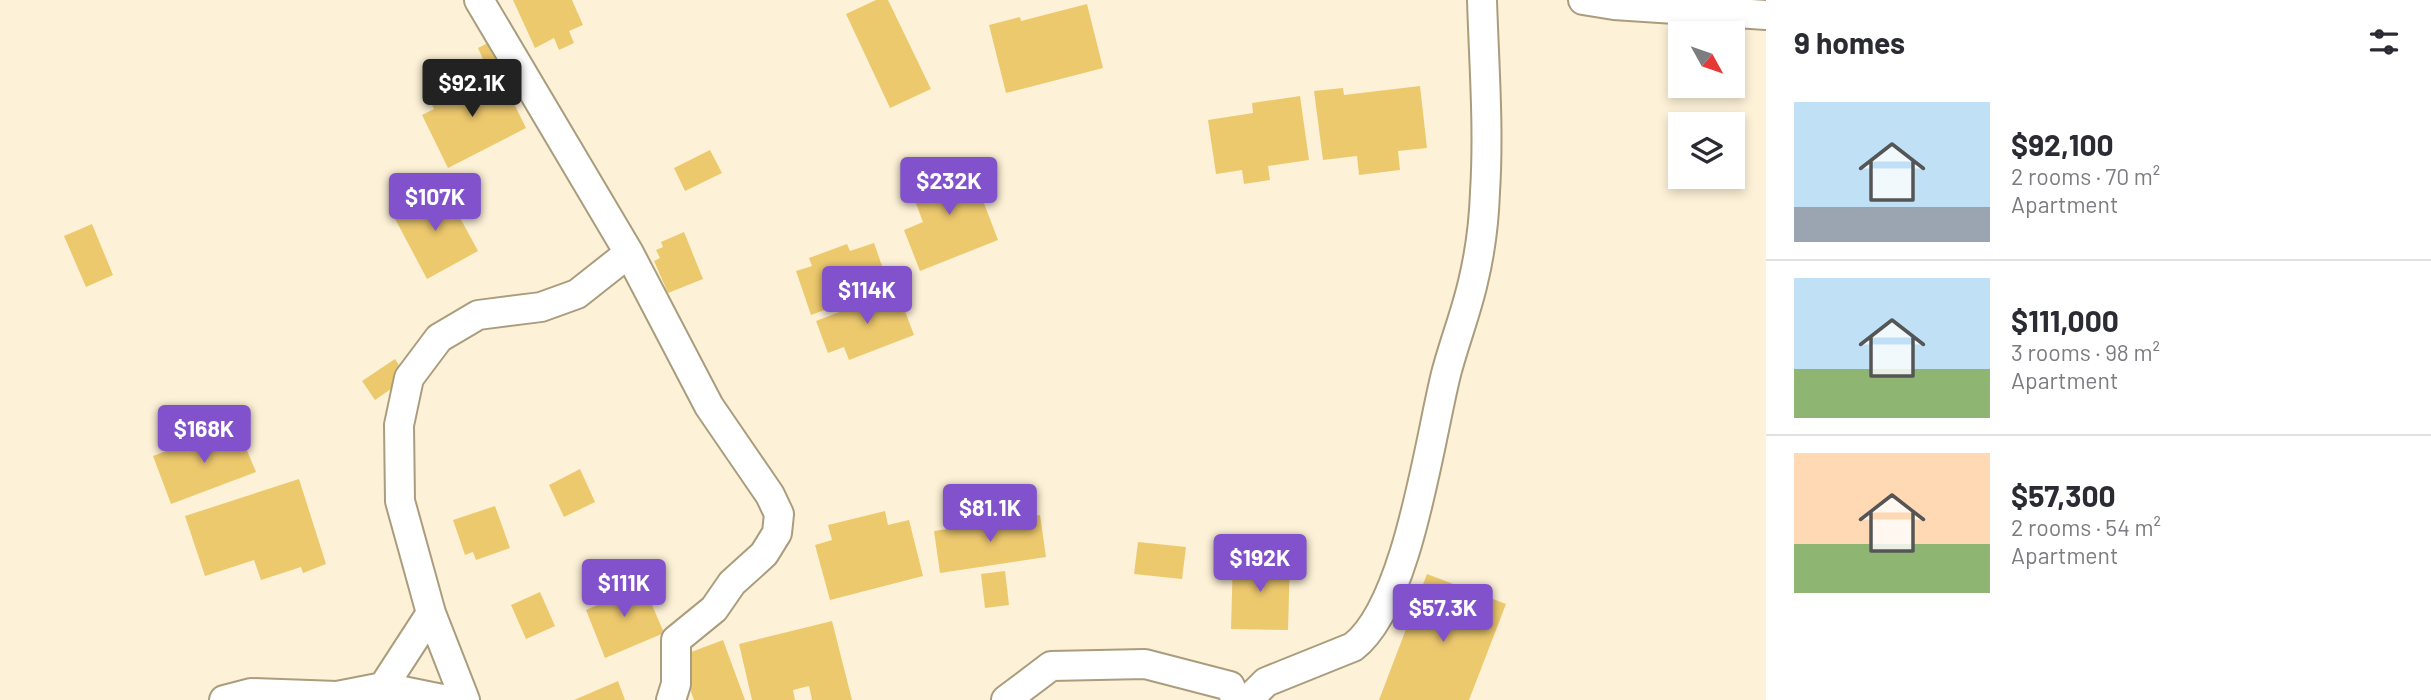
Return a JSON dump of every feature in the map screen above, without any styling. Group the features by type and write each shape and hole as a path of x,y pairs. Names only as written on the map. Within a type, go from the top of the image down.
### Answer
{"street":[{"path":"479,0 629,253 709,406 770,495 779,514 777,533 764,554 732,583 714,609 676,640 676,684 671,700"},
{"path":"1248,700 1266,682 1353,647 1365,637 1381,613 1397,574 1414,516 1447,372 1474,281 1485,192 1482,0"},
{"path":"1583,0 1614,5 1766,15"},
{"path":"465,700 431,613 400,502 398,425 409,377 439,338 478,315 541,307 578,294 629,253"},
{"path":"383,687 431,613"},
{"path":"1006,700 1051,666 1145,664 1230,686 1236,700"},
{"path":"224,700 251,693 337,696 383,687 447,700"}],"building":[{"path":"513,0 572,0 583,25 569,31 574,43 559,50 554,38 535,48"},
{"path":"876,0 888,0 931,89 890,108 846,14"},
{"path":"1087,4 1103,68 1006,93 989,25 1020,17 1021,21"},
{"path":"494,40 506,68 490,75 478,48"},
{"path":"500,75 526,128 448,168 422,115 434,109 429,98 462,81 468,92"},
{"path":"1420,86 1427,148 1398,151 1400,170 1359,175 1357,156 1323,160 1314,91 1343,88 1344,95"},
{"path":"1300,96 1309,160 1268,166 1270,180 1244,184 1242,170 1216,174 1208,120 1253,113 1252,103"},
{"path":"710,150 722,173 685,191 674,168"},
{"path":"957,158 963,173 971,169 998,240 920,271 904,230 923,222 912,193 925,188 921,179 934,173 932,167"},
{"path":"444,188 478,251 427,279 393,215"},
{"path":"92,224 113,275 86,287 64,236"},
{"path":"684,232 703,279 668,293 654,261 660,258 656,250 663,247 661,242"},
{"path":"874,243 889,286 811,315 796,271 812,266 809,258 847,244 850,251"},
{"path":"897,290 914,335 849,360 844,347 828,353 816,321"},
{"path":"395,359 407,378 375,400 362,381"},
{"path":"234,425 256,472 171,504 153,456"},
{"path":"580,469 595,502 564,517 549,485"},
{"path":"299,479 326,564 303,573 301,567 261,580 254,560 205,576 185,516"},
{"path":"495,506 510,548 476,560 473,552 465,555 453,520"},
{"path":"885,511 888,525 909,520 923,576 830,600 815,545 832,540 828,525"},
{"path":"1040,515 1046,557 940,573 934,531"},
{"path":"1138,542 1186,547 1182,579 1134,574"},
{"path":"1233,557 1290,558 1288,630 1231,629"},
{"path":"1005,571 1009,605 985,608 981,574"},
{"path":"1427,574 1506,604 1469,700 1379,700"},
{"path":"627,582 631,591 644,586 664,633 605,658 586,610 600,604 596,595"},
{"path":"540,592 555,626 526,639 511,605"},
{"path":"832,621 852,700 812,700 809,686 793,690 795,700 752,700 739,644"},
{"path":"723,640 745,700 694,700 678,657"},
{"path":"618,681 625,700 574,700"}]}
